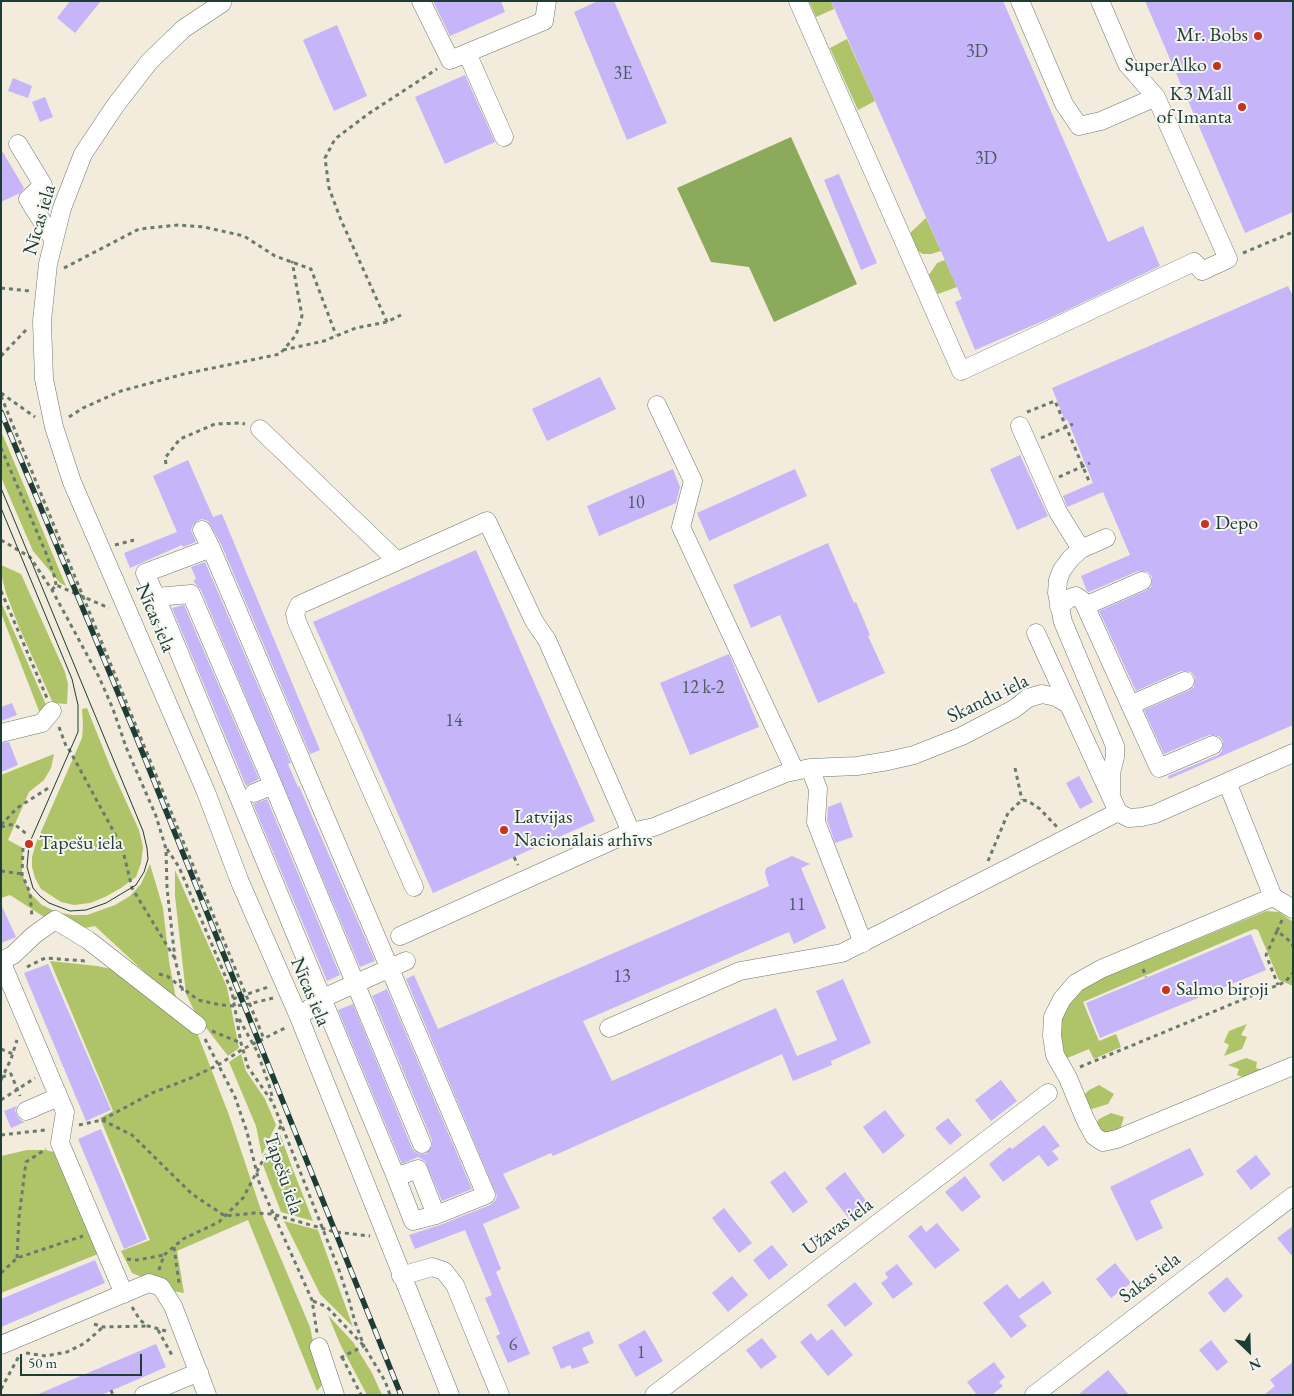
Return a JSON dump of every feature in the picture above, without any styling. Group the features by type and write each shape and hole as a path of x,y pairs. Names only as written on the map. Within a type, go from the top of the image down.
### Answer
{"street":[{"path":"422,1 450,60 544,20 547,1"},
{"path":"798,1 961,370 1194,262 1202,271 1228,259 1156,97 1127,64 1100,1"},
{"path":"1020,1 1064,104 1079,126 1101,121 1156,97"},
{"name":"Nīcas iela","path":"222,3 183,29 149,62 115,106 83,154 62,208 54,239 46,285 42,321 44,379 54,427 72,482 206,792 240,882 299,1018 450,1395"},
{"path":"467,53 504,138"},
{"path":"18,144 43,185 28,199 54,239"},
{"path":"657,405 693,481 681,527 802,769 818,789 816,822 863,943"},
{"path":"1020,426 1058,512 1081,549"},
{"path":"260,429 397,562"},
{"path":"414,886 295,614 298,605 487,521 534,621 547,640 631,832"},
{"path":"202,530 211,548 486,1195 436,1215 413,1221 323,998 145,573 211,548"},
{"path":"1106,538 1081,549 1071,558 1062,570 1058,580 1057,593 1063,622 1114,746 1115,757 1111,773 1114,805"},
{"path":"1085,606 1142,581"},
{"path":"156,597 192,594 422,1144"},
{"path":"1059,607 1068,599 1076,596 1082,601 1159,768 1213,745"},
{"path":"1036,633 1114,805 1130,818 1142,818 1155,814 1293,753"},
{"path":"1130,705 1185,681"},
{"path":"1068,704 1069,694 1072,689 1080,686 1093,692"},
{"name":"Skandu iela","path":"400,936 631,832 654,827 786,773 802,769 888,762 914,755 962,736 1014,709 1028,698 1042,694 1056,697 1068,704"},
{"path":"1,733 42,723 53,713"},
{"path":"1227,782 1273,897 1291,907"},
{"path":"254,793 273,785"},
{"path":"610,1028 740,971 842,953 1067,838 1114,805"},
{"path":"1273,897 1101,969 1076,983 1062,999 1053,1017 1052,1036 1056,1055 1094,1136 1103,1142 1117,1139 1293,1066"},
{"path":"124,1294 97,1231 61,1135 65,1112 1,961 13,955 34,935 55,920 88,940 197,1025"},
{"path":"299,1018 323,998 406,960"},
{"name":"Užavas iela","path":"654,1395 1048,1093"},
{"path":"26,1111 58,1097"},
{"path":"396,1177 418,1169 436,1215"},
{"name":"Sakas iela","path":"1034,1395 1293,1196"},
{"path":"401,1276 432,1267 444,1271 455,1285 500,1395"},
{"path":"1,1345 149,1283 161,1286 173,1306 207,1395"},
{"path":"319,1347 334,1395"},
{"path":"144,1395 199,1372"}],"path":[{"path":"387,322 361,268 341,220 329,188 325,158 335,138 450,60"},
{"path":"1,288 46,285 139,229 178,225 204,227 244,236 275,256 311,269 336,336"},
{"path":"1228,259 1293,232"},
{"path":"1,394 42,422 54,427 83,408 121,391 184,374 280,354 296,334 302,316 292,261"},
{"path":"283,350 310,345 356,328 387,322 401,315"},
{"path":"1,356 24,331 42,321"},
{"path":"1,394 264,1039"},
{"path":"1020,426 1016,418 1055,401 1089,481"},
{"path":"166,464 166,458 180,439 215,424 241,423 260,429"},
{"path":"1028,444 1073,424"},
{"path":"1,448 55,578 56,585 52,590"},
{"path":"1045,483 1090,463"},
{"path":"1,540 30,557 52,590 99,677 113,709 126,747 156,816 166,849 167,888 175,959 184,995"},
{"path":"56,585 132,618"},
{"path":"1,592 66,746 122,847 132,888 175,959"},
{"path":"1015,768 1022,800"},
{"path":"1,826 17,808 50,787"},
{"path":"1022,800 1028,801 1040,809 1067,838"},
{"path":"978,884 1008,813 1022,800"},
{"path":"1,826 14,824 28,835"},
{"path":"23,848 22,874 30,893 34,935"},
{"path":"166,849 179,866 233,998 241,1043 248,1067 273,1103"},
{"path":"1,871 22,874"},
{"path":"1278,985 1266,954 1291,907"},
{"path":"1277,931 1291,942 1293,946"},
{"path":"22,969 45,958 87,961"},
{"path":"1068,1078 1078,1068 1285,982 1293,973"},
{"path":"233,998 285,986"},
{"path":"182,988 198,1000 235,1006 249,1004 285,986"},
{"path":"237,1015 253,1044 269,1085 273,1103 339,1270 354,1322 364,1346 385,1381 390,1395"},
{"path":"2,1078 13,1054 24,1016"},
{"path":"1,1135 61,1135 102,1120 152,1093 218,1065 243,1049 283,1030 299,1018"},
{"path":"197,1025 241,1043"},
{"name":"Tapešu iela","path":"197,1025 235,1097 247,1132 259,1182 312,1300 319,1347"},
{"path":"1,1049 13,1054"},
{"path":"1,1100 48,1072"},
{"path":"2,1078 11,1074 26,1111"},
{"path":"102,1120 132,1135 192,1194 225,1216 255,1213 272,1214 350,1234 386,1238"},
{"path":"108,1256 137,1260 164,1255 183,1239 219,1222 243,1198 282,1124"},
{"path":"17,1258 19,1217 26,1162 45,1150 61,1135"},
{"path":"1,1273 17,1258 97,1231"},
{"path":"155,1285 164,1255"},
{"path":"124,1294 140,1320 148,1326 163,1331 184,1334"},
{"path":"312,1300 327,1308 364,1346"},
{"path":"70,1316 103,1327 148,1326"},
{"path":"1,1389 21,1353 46,1356 67,1352 85,1343 103,1327"},
{"path":"324,1366 364,1346"},
{"path":"342,1357 361,1395"},
{"path":"111,1390 113,1395"}],"green space":[{"path":"809,1 831,1 834,9 816,17"},
{"path":"847,39 875,101 858,110 830,48"},
{"path":"791,137 857,284 774,322 749,267 711,262 677,188"},
{"path":"926,218 941,251 931,254 923,254 918,251 910,233"},
{"path":"945,260 957,287 938,294 929,275 937,263"},
{"path":"1,432 66,586 60,583 33,551 1,477"},
{"path":"1,565 21,574 65,672 68,684 67,704 53,703 6,593"},
{"path":"1,602 47,707 41,716 1,613"},
{"path":"87,708 110,766 139,830 143,847 141,863 136,877 105,897 90,903 74,905 61,902 41,889 35,878 32,857 36,843 82,738 82,709"},
{"path":"54,754 51,768 44,780 29,792 8,840 23,848 22,874 30,893 42,905 57,912 87,915 115,905 130,896 141,884 150,864 163,908 175,994 181,1006 95,926 85,928 83,942 10,895 1,898 1,775"},
{"path":"175,870 227,987 239,1048 228,1056 197,1016 186,994 175,896"},
{"path":"1266,911 1279,912 1293,922 1293,986 1279,980 1258,930 1254,929 1083,1002 1099,1041 1116,1034 1121,1047 1094,1059 1089,1049 1065,1059 1060,1049 1059,1018 1075,993 1098,980"},
{"path":"50,961 97,966 126,972 194,1025 229,1115 264,1219 310,1327 322,1385 317,1391 248,1220 177,1251 184,1293 167,1290 132,1273 121,1251 150,1240 100,1118 113,1111"},
{"path":"1247,1024 1241,1035 1247,1037 1242,1049 1224,1056 1229,1045 1224,1042 1229,1031"},
{"path":"241,1054 246,1071 265,1099 276,1125 262,1155 256,1126 229,1062"},
{"path":"1246,1058 1257,1062 1256,1068 1267,1071 1249,1079 1237,1075 1239,1069 1228,1065"},
{"path":"1099,1085 1114,1094 1108,1104 1092,1109 1089,1108 1084,1095"},
{"path":"1111,1113 1124,1117 1119,1133 1105,1137 1096,1124 1099,1119"},
{"path":"280,1134 313,1221 281,1212 263,1165"},
{"path":"27,1150 45,1150 58,1153 98,1254 1,1293 1,1156"},
{"path":"284,1221 318,1230 353,1327 320,1294"},
{"path":"328,1315 353,1342 372,1373 382,1395 367,1395 341,1346"}],"building":[{"path":"70,1 101,1 75,33 57,18"},
{"path":"433,1 501,1 505,12 450,36"},
{"path":"598,1 614,1 667,123 627,140 574,12"},
{"path":"831,1 1003,1 1108,242 1143,226 1160,266 1050,318 975,350 955,302 962,299"},
{"name":"K3 Mall of Imanta","path":"1145,1 1293,1 1293,212 1245,233"},
{"path":"337,25 367,96 334,111 303,40"},
{"path":"465,75 495,142 445,164 415,97"},
{"path":"13,78 32,86 28,98 8,91"},
{"path":"45,97 53,117 40,122 32,102"},
{"path":"1,149 24,188 20,193 1,202"},
{"path":"839,174 877,263 861,270 824,180"},
{"name":"Depo","path":"1288,286 1293,296 1293,725 1169,779 1168,776 1218,755 1222,751 1223,741 1219,736 1209,735 1164,754 1144,710 1190,690 1194,687 1195,677 1191,672 1181,671 1136,691 1099,611 1147,590 1151,587 1152,577 1148,572 1138,571 1089,592 1087,591 1081,576 1130,555 1103,492 1067,507 1063,496 1093,483 1052,388"},
{"path":"600,377 616,409 547,441 532,409"},
{"path":"1020,455 1048,516 1017,530 990,469"},
{"path":"188,460 213,517 222,514 320,750 310,754 221,544 208,521 202,519 193,525 191,530 196,542 183,547 182,545 130,568 124,553 177,532 153,476"},
{"path":"673,469 680,487 676,503 599,536 587,506"},
{"path":"795,469 807,496 709,541 697,513"},
{"path":"828,543 854,603 856,602 870,635 868,636 885,673 818,703 780,615 751,628 733,585"},
{"path":"476,550 595,821 433,893 313,622"},
{"path":"205,562 291,763 288,764 375,961 360,967 201,590 193,581 196,579 191,567"},
{"path":"184,605 259,779 246,786 172,608"},
{"path":"729,654 759,727 690,755 660,683"},
{"path":"12,703 17,715 1,721 1,707"},
{"path":"9,742 18,765 1,772 1,743"},
{"path":"1079,776 1093,802 1080,809 1066,783"},
{"path":"267,799 340,975 327,981 253,804"},
{"path":"841,802 853,837 835,843 827,820 828,807"},
{"path":"792,856 810,864 801,868 826,928 794,944 789,932 583,1021 612,1081 776,1008 797,1056 837,1040 816,991 843,979 871,1043 831,1061 832,1065 793,1081 782,1054 553,1156 551,1153 503,1174 520,1208 483,1224 501,1269 496,1272 530,1354 508,1363 496,1336 500,1334 485,1298 492,1295 465,1230 415,1249 409,1235 490,1205 497,1196 406,979 414,975 438,1029 769,886 765,873 766,868"},
{"path":"1,904 16,937 1,943"},
{"name":"Salmo biroji","path":"1251,934 1266,970 1100,1038 1086,1003"},
{"path":"48,964 111,1110 86,1121 24,973"},
{"path":"387,989 472,1189 442,1201 425,1161 418,1157 402,1164 338,1010 353,1004 412,1148 415,1152 426,1154 432,1146 432,1140 372,996"},
{"path":"1001,1080 1017,1101 991,1121 975,1100"},
{"path":"17,1106 15,1110 17,1116 25,1122 11,1128 4,1111"},
{"path":"885,1110 905,1136 883,1154 863,1127"},
{"path":"948,1118 962,1135 950,1145 935,1128"},
{"path":"1044,1125 1060,1146 1052,1151 1059,1159 1048,1167 1039,1155 1003,1182 989,1164 1010,1147 1012,1149"},
{"path":"101,1129 147,1239 124,1249 78,1139"},
{"path":"1190,1148 1204,1175 1150,1201 1163,1228 1136,1241 1110,1187"},
{"path":"1256,1155 1271,1174 1251,1190 1236,1171"},
{"path":"785,1171 808,1202 793,1213 770,1182"},
{"path":"845,1172 869,1205 850,1220 825,1188"},
{"path":"965,1176 981,1197 962,1212 945,1192"},
{"path":"724,1208 752,1243 739,1253 712,1218"},
{"path":"937,1223 960,1250 935,1269 908,1236 921,1225 926,1232"},
{"path":"1293,1226 1293,1257 1277,1238"},
{"path":"772,1245 788,1265 769,1280 753,1260"},
{"path":"95,1260 105,1283 1,1327 1,1299"},
{"path":"1115,1263 1131,1283 1111,1298 1096,1279"},
{"path":"897,1264 913,1284 893,1299 881,1283 888,1278 885,1273"},
{"path":"732,1276 748,1295 728,1312 712,1293"},
{"path":"1227,1277 1243,1296 1224,1313 1208,1293"},
{"path":"1043,1281 1052,1293 1019,1316 1027,1326 1011,1338 983,1303 1007,1284 1019,1299"},
{"path":"855,1282 873,1304 845,1327 827,1305"},
{"path":"832,1329 853,1355 828,1376 800,1342 811,1333 817,1341"},
{"path":"645,1330 663,1361 636,1377 618,1345"},
{"path":"589,1331 594,1343 582,1348 589,1363 572,1369 570,1365 561,1369 552,1347"},
{"path":"762,1338 777,1357 761,1369 746,1350"},
{"path":"1211,1340 1228,1362 1217,1371 1199,1350"},
{"path":"156,1344 166,1367 101,1395 36,1395"},
{"path":"994,1362 1005,1377 999,1382 1003,1386 992,1395 977,1395 967,1382"},
{"path":"1293,1362 1293,1395 1264,1395 1275,1386 1270,1380"},
{"path":"1108,1370 1129,1395 1078,1395"}],"tram line":[{"path":"1,488 143,831 147,848 148,859 144,872 136,885 106,903 86,910 70,911 49,903 33,888 27,867 29,844 78,732 78,705 72,679 1,508"}],"railway":[{"path":"1,412 133,729 401,1395"}],"place":[{"name":"Mr. Bobs","path":"1258,36"},
{"name":"SuperAlko","path":"1217,66"},
{"name":"K3 Mall of Imanta","path":"1242,107"},
{"name":"Depo","path":"1205,524"},
{"name":"Latvijas Nacionālais arhīvs","path":"504,830"},
{"name":"Tapešu iela","path":"29,844"},
{"name":"Salmo biroji","path":"1166,990"}]}
